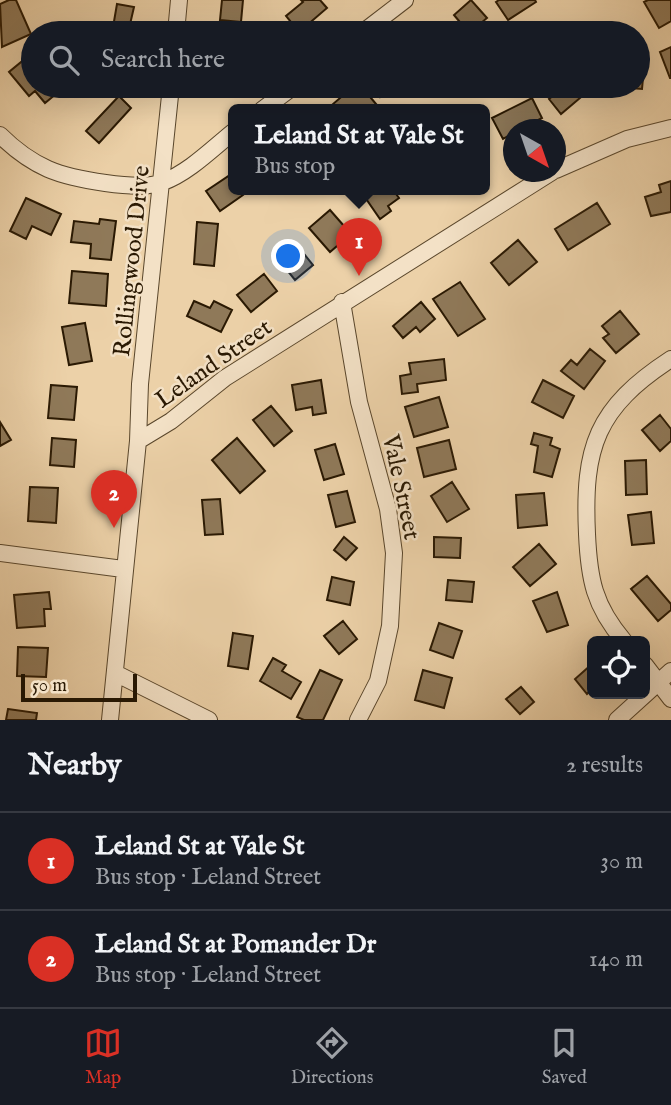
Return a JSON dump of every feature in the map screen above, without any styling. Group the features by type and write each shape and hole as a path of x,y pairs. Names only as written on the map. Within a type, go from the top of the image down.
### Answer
{"street":[{"path":"177,21 179,0"},
{"path":"378,21 405,0"},
{"name":"Rollingwood Drive","path":"138,440 140,384 171,98"},
{"name":"Leland Street","path":"566,166 628,139 671,128"},
{"path":"0,135 26,158 63,175 133,185 163,183 228,136"},
{"name":"Leland Street","path":"138,440 171,421 225,378 342,302 536,182"},
{"name":"Vale Street","path":"342,302 359,402 388,509 394,553 390,626 378,681 358,720"},
{"path":"620,636 603,613 589,574 586,474 591,449 620,402 639,380 671,359"},
{"path":"110,720 138,440"},
{"path":"0,553 123,569"},
{"path":"115,673 209,720"},
{"path":"617,720 665,677 671,699"}],"building":[{"path":"16,0 25,21 21,21 21,38 2,47 0,4"},
{"path":"222,0 243,0 241,21 220,20"},
{"path":"301,0 320,0 327,8 312,21 290,21 286,16 303,2"},
{"path":"471,0 487,18 483,21 459,21 454,15"},
{"path":"671,0 671,21 659,28 644,2"},
{"path":"496,2 536,2 508,20"},
{"path":"117,4 134,7 131,21 114,21"},
{"path":"671,47 671,78 670,78 660,52"},
{"path":"21,62 21,86 9,72"},
{"path":"117,98 121,98 131,108 99,143 86,131"},
{"path":"340,98 371,98 376,104 333,104"},
{"path":"532,98 542,118 503,119 503,139 492,118"},
{"path":"550,98 580,98 561,114"},
{"path":"228,176 228,195 243,195 220,211 206,191"},
{"path":"671,181 671,212 651,216 645,197 661,192 659,185"},
{"path":"363,195 397,195 399,198 388,206 391,211 380,219"},
{"path":"26,198 61,214 51,235 32,226 26,239 10,231"},
{"path":"597,203 610,224 568,250 555,229"},
{"path":"330,210 351,234 330,252 309,228"},
{"path":"100,219 116,221 111,260 90,258 91,244 71,242 74,221 99,224"},
{"path":"197,222 218,224 214,266 194,264"},
{"path":"518,240 537,262 509,285 491,263"},
{"path":"296,244 313,265 295,280 278,259"},
{"path":"72,271 108,274 106,306 69,303"},
{"path":"264,274 277,291 251,312 237,295"},
{"path":"460,282 485,319 458,336 433,299"},
{"path":"194,301 210,308 214,301 232,310 221,332 187,316"},
{"path":"421,302 435,319 420,332 416,327 403,338 393,326"},
{"path":"620,311 639,334 616,353 603,338 609,334 602,326"},
{"path":"85,323 92,361 69,365 62,327"},
{"path":"590,349 605,361 584,389 561,371 571,360 577,365"},
{"path":"444,359 446,380 417,384 418,392 402,394 400,376 411,374 409,363"},
{"path":"321,380 326,413 313,415 312,407 296,410 292,385"},
{"path":"543,380 574,396 563,418 532,402"},
{"path":"51,385 77,387 74,420 48,418"},
{"path":"439,397 448,427 414,437 405,407"},
{"path":"271,406 292,431 274,446 253,420"},
{"path":"660,415 671,429 671,441 660,451 642,430"},
{"path":"0,422 11,440 0,446"},
{"path":"534,433 552,438 550,445 560,449 552,477 534,472 538,446 531,444"},
{"path":"52,438 76,440 74,467 50,465"},
{"path":"237,438 265,471 240,493 212,460"},
{"path":"449,440 456,469 424,477 417,448"},
{"path":"335,444 344,474 324,480 315,450"},
{"path":"646,460 647,494 626,495 625,461"},
{"path":"452,482 469,509 447,522 431,496"},
{"path":"30,487 58,488 56,523 28,521"},
{"path":"347,491 355,522 336,527 328,495"},
{"path":"544,493 547,525 518,528 516,495"},
{"path":"220,499 223,534 205,535 202,500"},
{"path":"651,512 654,543 632,545 628,515"},
{"path":"344,537 357,548 346,560 334,550"},
{"path":"434,537 461,538 460,558 434,557"},
{"path":"539,544 556,564 530,586 513,567"},
{"path":"647,576 671,604 671,610 658,621 631,589"},
{"path":"332,577 354,582 350,605 327,600"},
{"path":"448,580 474,582 472,602 446,600"},
{"path":"49,592 51,609 44,609 45,626 17,628 14,595"},
{"path":"557,592 568,625 547,632 533,601"},
{"path":"343,621 357,639 339,654 324,636"},
{"path":"439,623 462,631 453,658 430,650"},
{"path":"233,633 253,636 248,669 228,666"},
{"path":"18,647 48,648 46,677 17,676"},
{"path":"273,658 286,665 282,671 301,682 291,699 260,681"},
{"path":"587,668 587,694 575,679"},
{"path":"320,670 342,680 323,720 304,720 297,717"},
{"path":"423,670 452,678 444,708 415,700"},
{"path":"521,687 534,702 520,714 506,699"},
{"path":"8,709 37,713 36,720 6,720"}],"place":[{"name":"Leland St at Vale St","path":"359,276"},
{"name":"Leland St at Pomander Dr","path":"114,528"}]}
